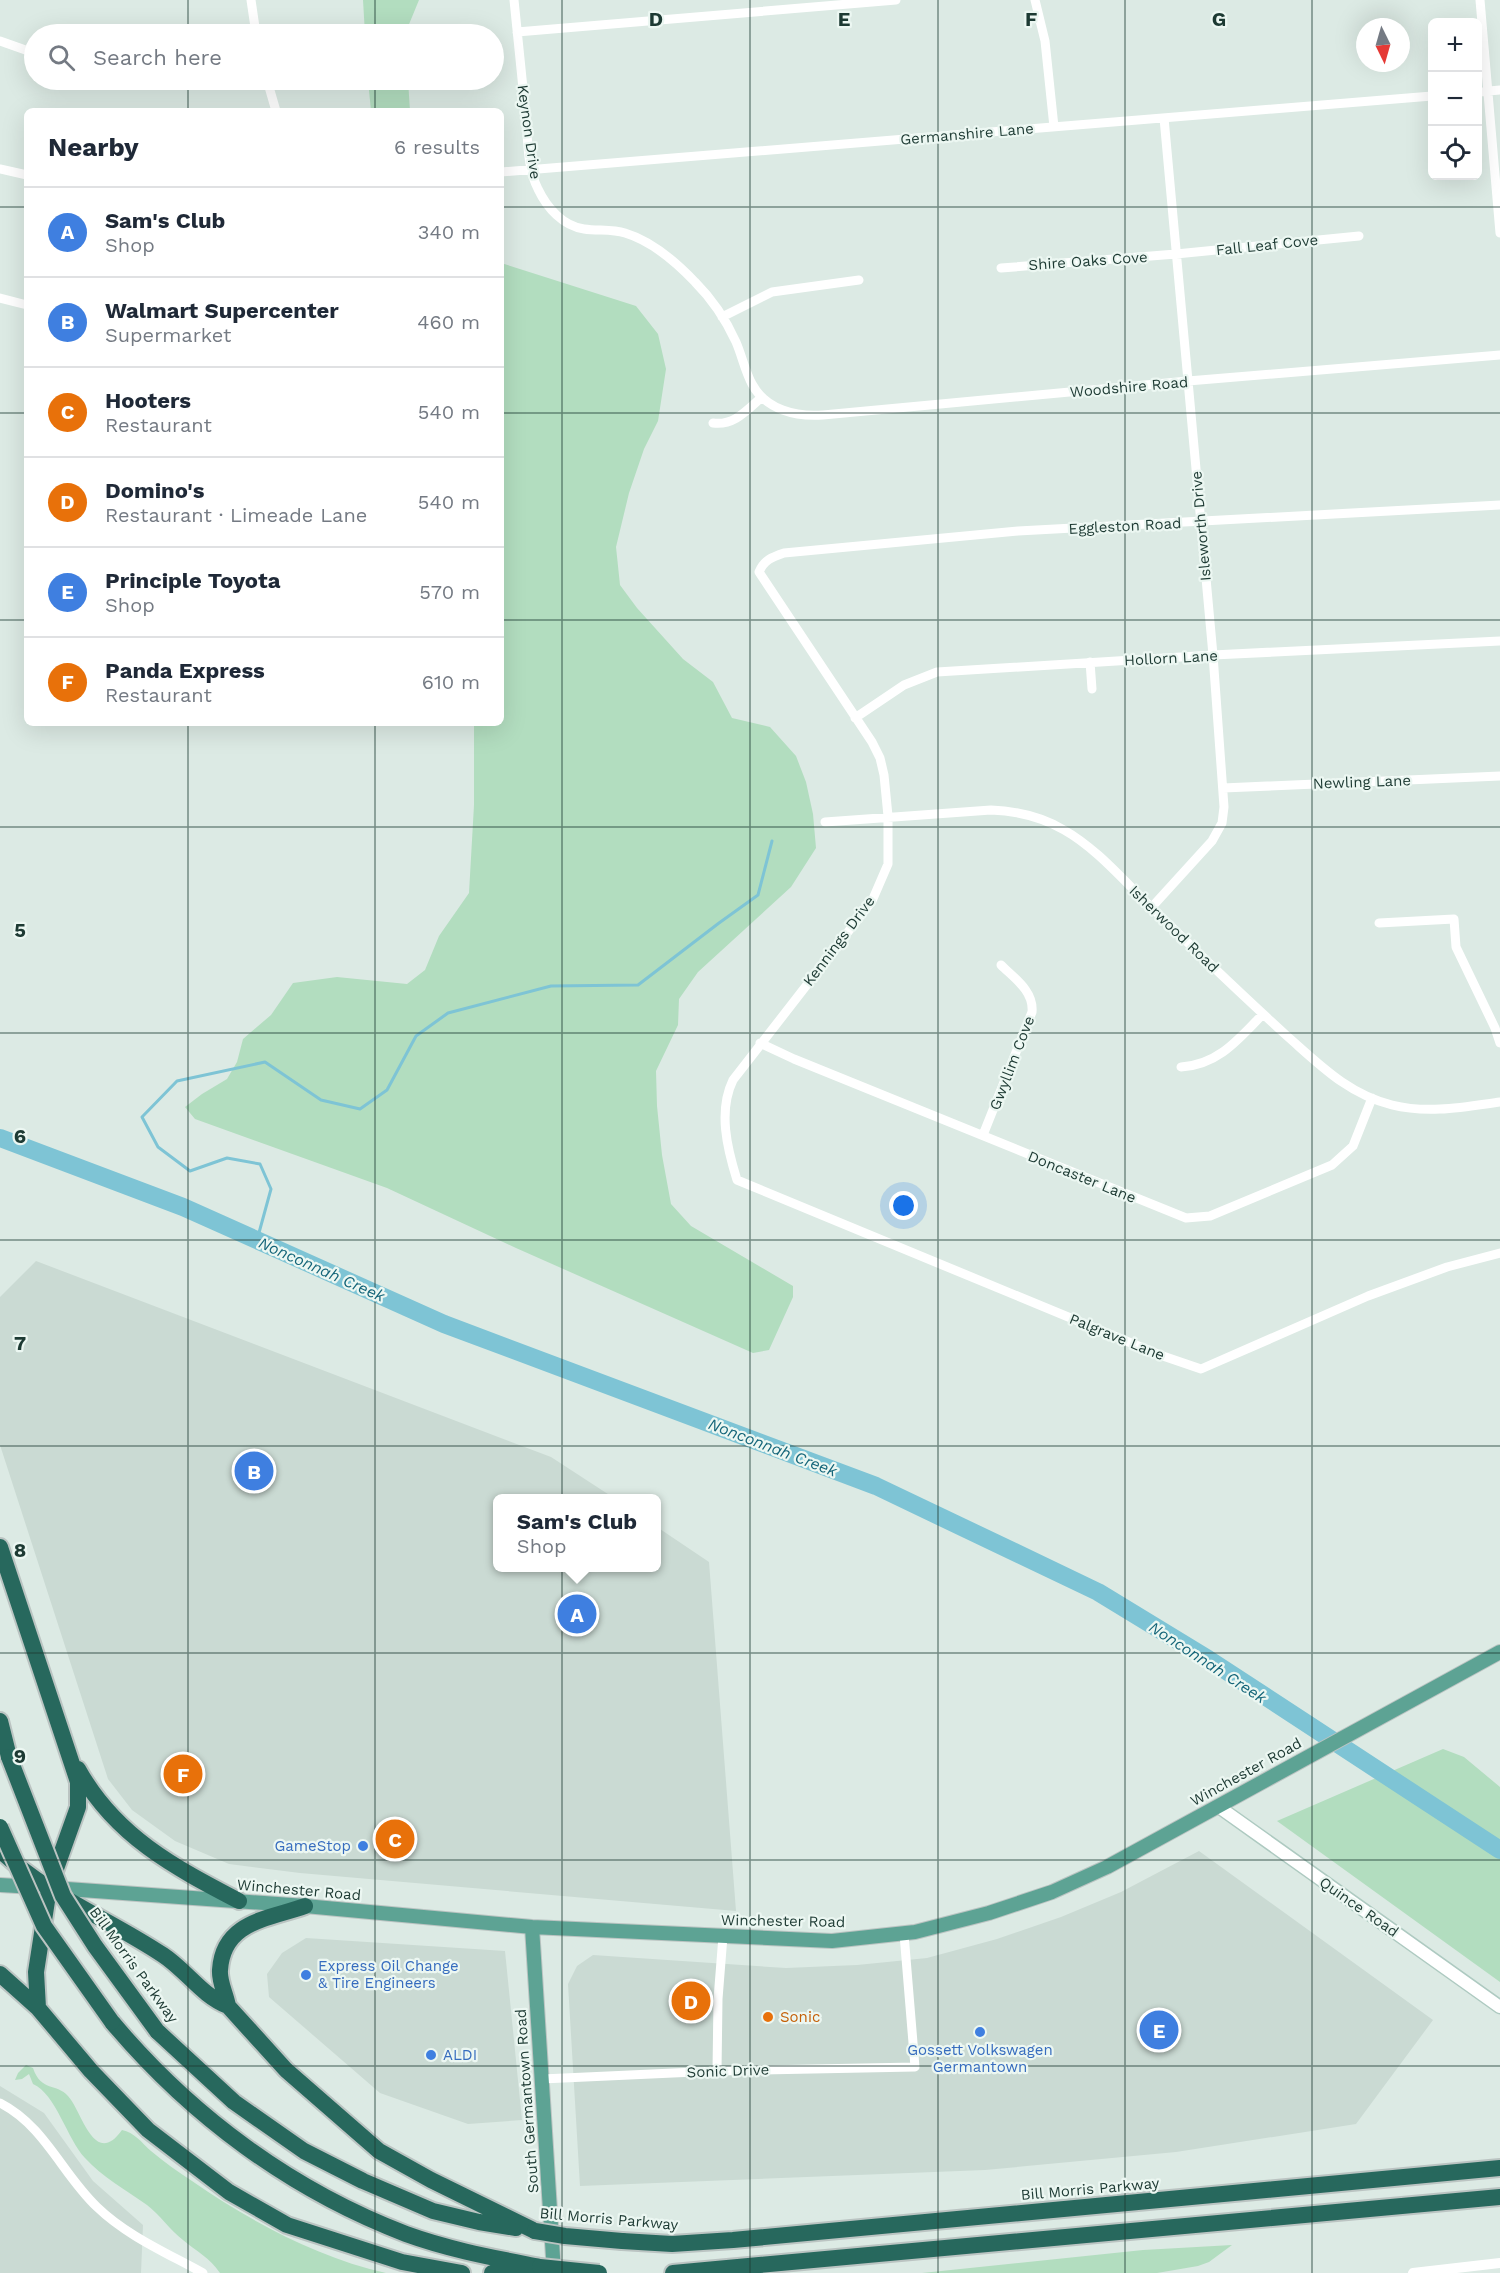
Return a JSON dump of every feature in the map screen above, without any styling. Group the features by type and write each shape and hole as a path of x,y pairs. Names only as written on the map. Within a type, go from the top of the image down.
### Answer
{"highway":[{"path":"0,1547 78,1782 78,1808 49,1888 36,1972 38,2008"},
{"name":"Bill Morris Parkway","path":"0,1721 9,1756 63,1896 94,1946 157,2031 234,2102 304,2151 363,2181 433,2211 479,2222 565,2236 672,2244 1500,2168"},
{"path":"65,1746 87,1786 107,1811 136,1838 172,1866 239,1901"},
{"path":"0,1827 44,1926 112,2022 139,2055 184,2098 231,2137 291,2179 406,2234 470,2253 547,2270"},
{"path":"0,1850 49,1888 165,1956 217,2001 228,2006 286,2070 379,2151 431,2180 535,2231"},
{"path":"228,2006 219,1971 222,1958 235,1932 256,1920 305,1906"},
{"path":"0,1974 38,2008 91,2071 141,2123 229,2192 287,2224 402,2262 462,2273"},
{"path":"673,2273 1500,2197"},
{"path":"492,2273 547,2270 599,2273"}],"main road":[{"name":"Winchester Road","path":"0,1885 305,1906 532,1927 832,1941 904,1934 989,1913 1052,1892 1107,1867 1219,1807 1417,1695 1500,1652"},
{"name":"Quince Road","path":"1219,1807 1500,2007"},
{"name":"South Germantown Road","path":"532,1927 542,2079 547,2270"}],"street":[{"path":"251,0 255,24"},
{"name":"Keynon Drive","path":"514,0 531,170 542,197 564,221 584,229 625,233 659,250 702,288 735,340 750,381 762,397"},
{"path":"517,32 803,4 896,0"},
{"path":"1035,0 1046,49 1054,127"},
{"path":"1480,0 1483,92 1500,233"},
{"path":"0,41 24,49"},
{"path":"270,90 275,108"},
{"path":"1483,92 1500,90"},
{"name":"Germanshire Lane","path":"504,172 1428,96"},
{"name":"Isleworth Drive","path":"1151,908 1218,832 1223,815 1213,655 1164,118"},
{"path":"0,169 24,174"},
{"name":"Fall Leaf Cove","path":"1176,254 1359,236"},
{"name":"Shire Oaks Cove","path":"1001,268 1176,254"},
{"path":"722,317 772,292 859,280"},
{"path":"0,298 24,303"},
{"name":"Woodshire Road","path":"762,397 783,411 815,416 1500,355"},
{"path":"713,423 725,424 734,420 762,397"},
{"name":"Eggleston Road","path":"759,572 762,564 784,553 1018,531 1500,505"},
{"name":"Kennings Drive","path":"737,1180 731,1161 726,1126 727,1095 733,1080 872,901 888,864 888,816 880,758 759,572"},
{"name":"Hollorn Lane","path":"855,718 904,685 937,672 1213,655 1500,641"},
{"path":"1090,662 1092,689"},
{"name":"Newling Lane","path":"1223,788 1500,776"},
{"name":"Isherwood Road","path":"825,822 991,810 1016,812 1040,819 1072,834 1330,1076 1372,1098 1400,1107 1426,1109 1500,1102"},
{"path":"1379,923 1454,919 1456,947 1500,1043"},
{"name":"Gwyllim Cove","path":"983,1136 1032,1012 1033,1003 1030,995 1001,965"},
{"path":"1181,1067 1198,1065 1216,1057 1234,1044 1263,1014"},
{"name":"Doncaster Lane","path":"760,1043 794,1059 1186,1218 1198,1219 1210,1216 1339,1161 1353,1146 1372,1098"},
{"name":"Palgrave Lane","path":"737,1180 1160,1355 1201,1368 1368,1296 1448,1267 1500,1253"},
{"name":"Sonic Drive","path":"542,2079 717,2071 915,2067 904,1934"},
{"path":"717,2071 718,1999 723,1936"},
{"path":"0,2103 18,2113 34,2128 76,2184 106,2216 142,2241 203,2273"},
{"path":"1413,2273 1500,2263"}],"shaded area":[{"path":"36,1261 551,1457 608,1494 493,1494 493,1572 661,1572 661,1530 709,1562 736,1911 300,1873 229,1864 175,1841 132,1810 108,1779 0,1445 0,1297"},
{"path":"1199,1851 1433,2020 1356,2124 1176,2152 985,2170 580,2186 568,1984 577,1966 593,1955 786,1968 857,1965 927,1958 997,1939 1061,1917 1121,1892"},
{"path":"306,1938 505,1951 522,2120 468,2124 380,2093 269,1997 267,1974 282,1953"},
{"path":"0,2086 44,2113 93,2181 143,2225 141,2273 0,2273"}],"green space":[{"path":"363,0 419,0 409,24 364,24"},
{"path":"369,90 409,90 410,108 371,108"},
{"path":"504,264 636,306 658,334 666,369 658,421 644,449 629,493 616,547 620,585 637,608 683,659 713,682 732,718 770,727 796,756 806,782 813,814 816,848 791,887 698,972 679,999 678,1025 656,1071 662,1155 671,1204 691,1226 793,1286 793,1297 769,1350 753,1353 387,1188 195,1119 185,1107 227,1079 237,1062 243,1039 271,1015 293,983 337,977 407,984 425,970 439,936 469,893 474,805 474,726 504,726"},
{"path":"1443,1749 1464,1757 1500,1787 1500,1982 1277,1821"},
{"path":"26,2065 33,2068 40,2081 68,2096 96,2140 104,2143 112,2140 122,2130 126,2131 214,2196 260,2223 334,2258 386,2273 220,2273 203,2255 178,2236 152,2209 85,2158 55,2107 41,2089 33,2084 29,2074 22,2079 15,2080"},
{"path":"1232,2245 1209,2262 1157,2273 922,2273 1143,2250"}],"waterway":[{"path":"257,1240 271,1189 260,1164 227,1158 190,1171 158,1147 142,1117 177,1081 265,1062 321,1100 360,1109 387,1090 416,1036 448,1013 551,986 638,985 758,895 772,841"},
{"name":"Nonconnah Creek","path":"0,1138 183,1207 444,1324 876,1486 1098,1592 1208,1659 1500,1850"}],"place":[{"name":"Walmart Supercenter","path":"254,1471"},
{"name":"Sam's Club","path":"577,1614"},
{"name":"Panda Express","path":"183,1774"},
{"name":"Hooters","path":"395,1839"},
{"name":"GameStop","path":"363,1846"},
{"name":"Express Oil Change & Tire Engineers","path":"306,1975"},
{"name":"Domino's","path":"691,2001"},
{"name":"Sonic","path":"768,2017"},
{"name":"Principle Toyota","path":"1159,2030"},
{"name":"Gossett Volkswagen Germantown","path":"980,2032"},
{"name":"ALDI","path":"431,2055"}]}
